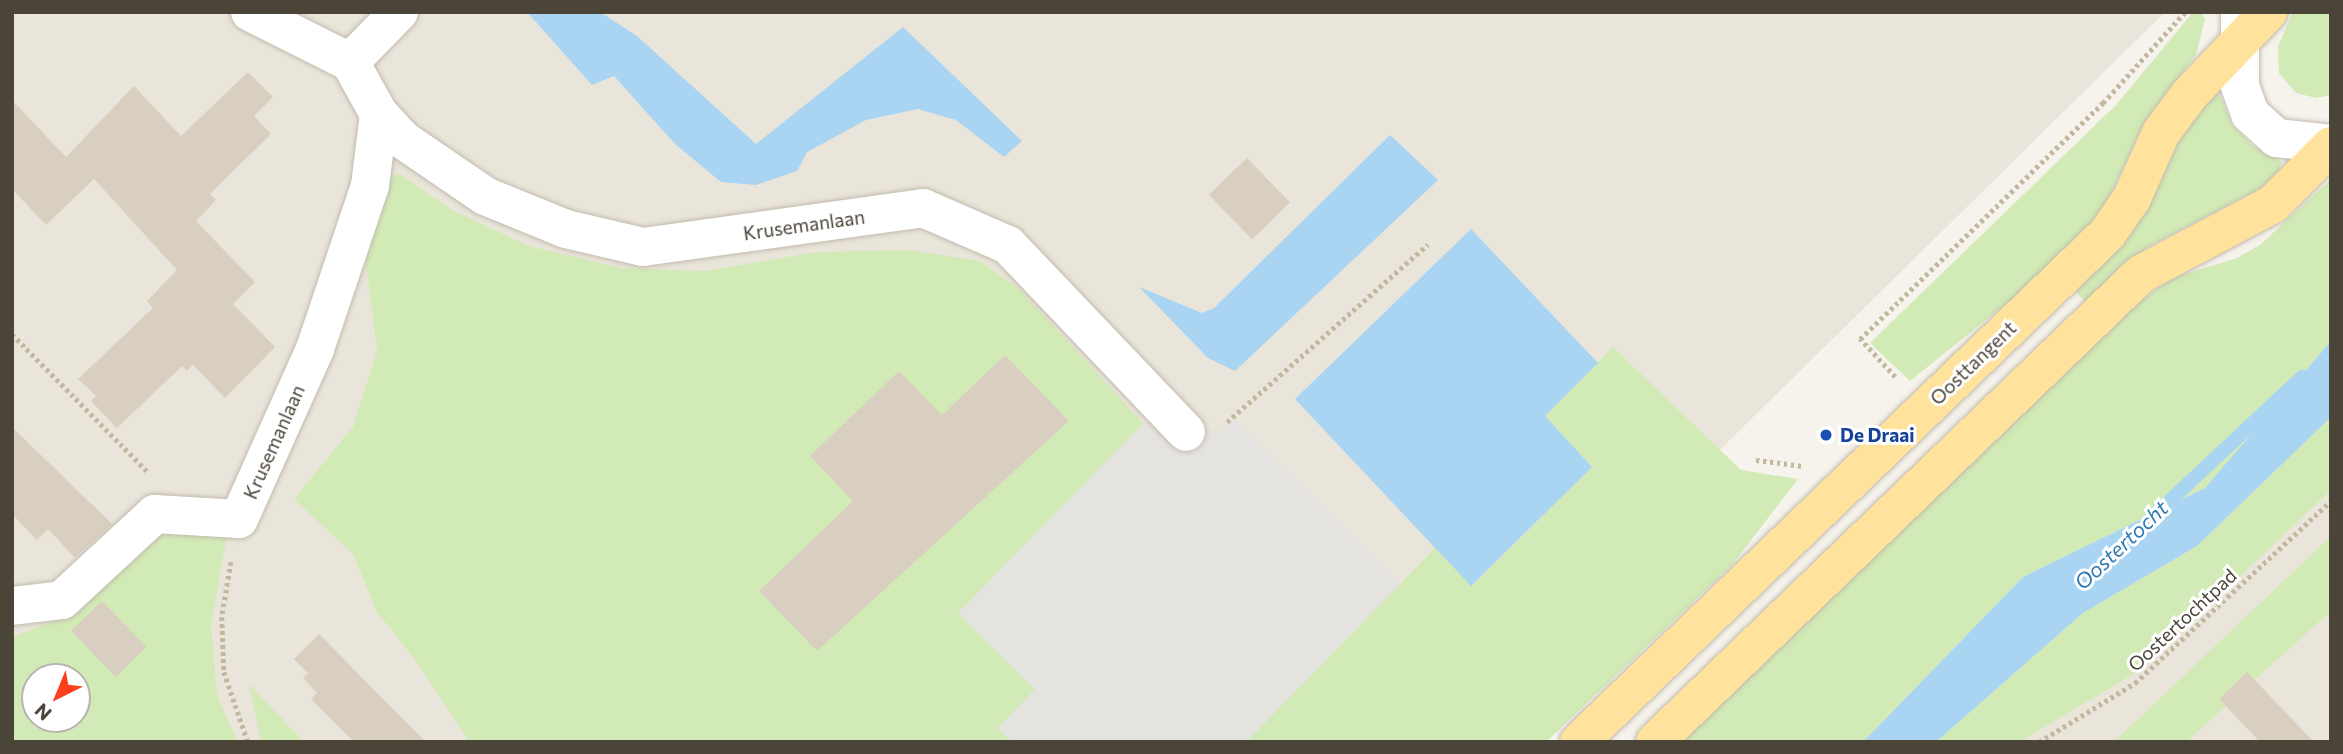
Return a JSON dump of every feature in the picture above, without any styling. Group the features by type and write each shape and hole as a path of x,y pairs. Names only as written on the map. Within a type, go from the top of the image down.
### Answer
{"main road":[{"name":"Oosttangent","path":"1579,742 2107,234 2132,198 2161,133 2250,21"},
{"path":"1655,742 2141,274 2273,204 2331,145"}],"street":[{"path":"250,12 350,62 399,12"},
{"path":"2250,21 2239,86 2249,114 2277,138 2331,145"},
{"name":"Krusemanlaan","path":"350,62 379,114 403,140 485,196 566,229 643,247 923,208 1008,245 1202,431"},
{"name":"Krusemanlaan","path":"12,606 62,600 155,514 239,519 323,326 370,186 379,114"}],"path":[{"path":"1889,390 1899,381 1860,339 2103,103 2185,12"},
{"path":"1202,431 1369,293 1385,285 1428,244"},
{"path":"12,334 192,517"},
{"path":"1756,460 1810,467"},
{"name":"Oostertochtpad","path":"2039,742 2135,683 2331,501"},
{"path":"239,519 222,617 223,658 248,742"}],"shaded area":[{"path":"12,12 2165,12 1423,742 12,742"},
{"path":"1174,392 1216,434 1232,417 1401,583 1246,742 1012,742 998,728 1035,689 958,613"},
{"path":"2331,417 2331,742 1996,742 2197,546"}],"green space":[{"path":"2193,12 2201,12 2205,19 2196,55 2145,122 2110,196 2074,249 1910,381 1870,343 2117,104"},
{"path":"2293,12 2331,12 2331,95 2316,98 2296,93 2279,73 2278,46"},
{"path":"2214,92 2221,96 2232,125 2252,145 2281,161 2280,171 2272,182 2148,247 2087,304 2069,285 2144,216 2175,139"},
{"path":"400,174 452,210 529,246 621,268 705,271 816,252 908,250 980,261 1020,290 1144,424 958,613 1036,689 998,728 1012,742 463,742 467,738 414,658 377,612 353,554 294,499 353,427 377,351 364,247 384,178"},
{"path":"2331,179 2331,341 2205,488 2023,577 1863,742 1678,742 2137,304 2171,278 2237,258 2260,245"},
{"path":"1613,347 1741,470 1798,479 1732,565 1546,742 1246,742 1435,548 1472,586 1592,467 1545,416"},
{"path":"2331,417 2331,490 2142,669 2019,742 1936,742 2083,613 2197,546"},
{"path":"160,524 228,528 211,625 217,696 238,742 12,742 12,637 57,620"},
{"path":"2331,536 2331,611 2186,742 2114,742"},
{"path":"249,684 304,742 261,742"}],"water":[{"path":"527,12 600,12 637,36 756,144 903,27 1022,141 1004,157 956,120 918,109 866,120 807,152 797,171 756,185 721,182 675,144 614,76 592,85"},
{"path":"1390,135 1438,180 1235,371 1208,358 1139,287 1202,313 1214,308"},
{"path":"1471,229 1598,363 1545,416 1592,467 1471,586 1295,399"},
{"path":"2331,341 2331,417 2197,546 2083,613 1936,742 1863,742 2023,577 2205,488"}],"building":[{"path":"248,72 273,97 254,116 271,134 210,194 216,200 196,221 255,282 233,304 275,347 225,398 193,365 187,371 182,366 117,428 91,401 96,396 78,379 153,308 147,301 177,270 94,179 46,225 12,189 12,100 66,157 134,86 181,136"},
{"path":"1247,158 1290,203 1252,239 1209,195"},
{"path":"1005,355 1069,421 817,651 759,591 853,501 810,456 899,371 942,415"},
{"path":"12,427 112,524 75,558 48,529 37,540 12,514"},
{"path":"102,601 146,647 116,677 71,631"},
{"path":"319,634 426,742 354,742 311,699 317,693 303,678 308,673 294,659"},
{"path":"2247,672 2314,742 2260,742 2219,699"}],"waterway":[{"name":"Oostertocht","path":"2146,523 2302,377"}],"place":[{"name":"De Draai","path":"1826,435"}]}
